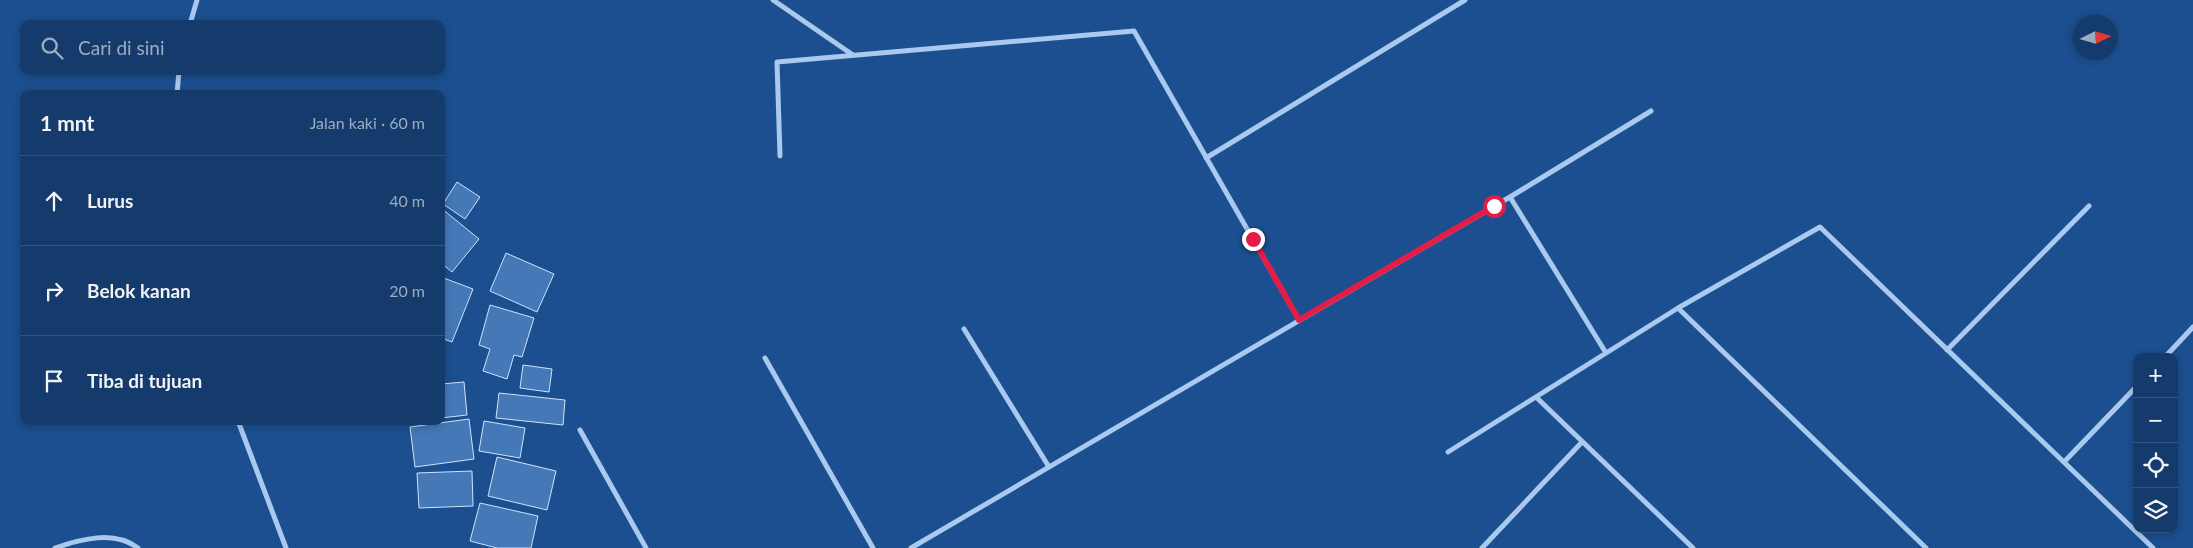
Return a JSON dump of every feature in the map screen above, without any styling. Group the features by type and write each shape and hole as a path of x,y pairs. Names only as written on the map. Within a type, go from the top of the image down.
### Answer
{"street":[{"path":"191,20 196,0"},
{"path":"773,0 853,55"},
{"path":"1206,158 1465,0"},
{"path":"780,156 777,62 1134,31 1299,320"},
{"path":"177,90 178,75"},
{"path":"911,548 1510,197 1650,111"},
{"path":"1510,197 1606,353"},
{"path":"1948,350 2089,206"},
{"path":"1448,452 1678,308 1820,227 2153,548"},
{"path":"1678,308 1926,548"},
{"path":"2169,353 2193,327"},
{"path":"964,329 1049,467"},
{"path":"765,358 873,548"},
{"path":"2064,462 2133,390"},
{"path":"1536,397 1693,548"},
{"path":"240,425 286,548"},
{"path":"580,430 646,548"},
{"path":"1482,548 1582,442"},
{"path":"56,548 77,541 105,537 125,541 138,548"}],"building":[{"path":"457,182 480,197 465,219 445,205 445,201"},
{"path":"445,211 479,239 452,272 445,266"},
{"path":"506,253 554,274 537,312 490,291"},
{"path":"445,278 473,289 452,342 445,339"},
{"path":"490,305 534,318 522,357 514,355 507,379 483,371 490,349 479,345"},
{"path":"523,365 552,369 549,392 520,388"},
{"path":"464,382 467,415 445,418 445,384"},
{"path":"499,393 565,400 563,425 496,418"},
{"path":"469,419 474,459 415,467 410,427 445,425 445,422"},
{"path":"484,421 525,428 520,458 479,451"},
{"path":"497,457 556,471 547,510 488,496"},
{"path":"472,471 473,506 419,508 417,473"},
{"path":"480,503 538,516 531,548 497,548 470,541"}],"route":[{"path":"1253,239 1299,320 1494,206"}]}
